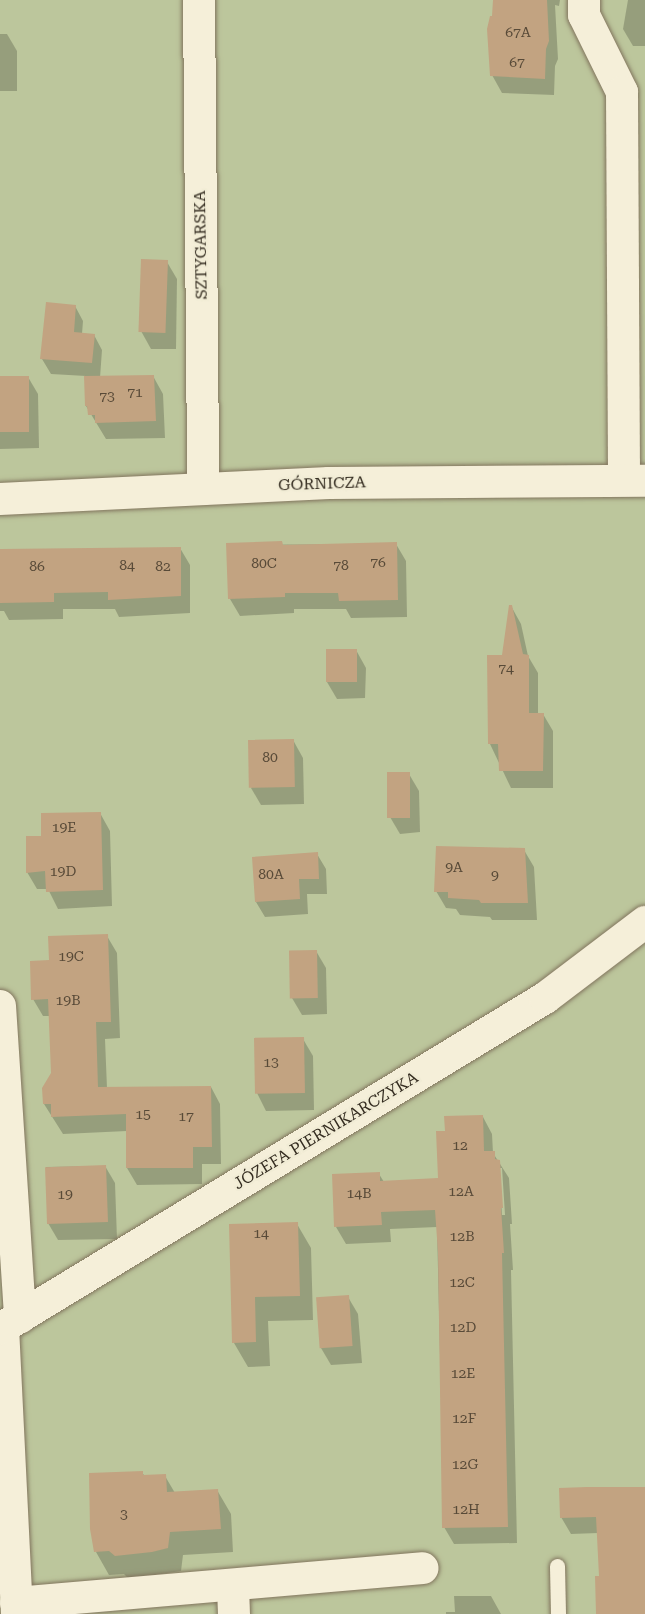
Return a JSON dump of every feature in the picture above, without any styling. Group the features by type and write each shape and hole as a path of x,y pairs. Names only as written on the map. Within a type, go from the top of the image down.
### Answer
{"street":[{"name":"SZTYGARSKA","path":"199,0 203,489"},
{"path":"584,0 584,15 622,92 634,480"},
{"name":"GÓRNICZA","path":"0,499 330,483 634,480"},
{"name":"JÓZEFA PIERNIKARCZYKA","path":"8,1324 545,998 645,922"},
{"path":"0,1006 16,1608 233,1600 422,1569"}],"lane":[{"path":"557,1566 558,1614"}],"green space":[{"path":"0,0 645,0 645,1614 0,1614"}],"building":[{"path":"493,0 547,0 549,41 546,49 545,79 490,76 487,29 490,16 492,16"},
{"path":"141,259 168,260 165,333 138,332"},
{"path":"46,302 76,305 74,332 95,334 92,363 40,359"},
{"path":"154,375 156,421 95,423 95,415 88,415 87,406 85,406 84,376"},
{"path":"0,376 29,376 29,432 0,432"},
{"path":"282,541 283,545 397,542 398,600 339,601 338,593 285,593 285,597 228,599 226,543"},
{"path":"181,547 181,596 108,600 108,592 54,593 54,602 0,603 0,549"},
{"path":"509,605 512,605 523,654 529,655 529,713 544,713 543,771 499,771 498,744 488,744 487,655 502,655"},
{"path":"326,649 357,649 357,682 326,682"},
{"path":"294,739 295,787 249,788 248,740"},
{"path":"387,772 410,772 410,818 387,818"},
{"path":"101,812 103,890 46,892 45,871 26,873 26,836 41,836 41,813"},
{"path":"436,846 525,848 528,903 481,903 479,900 448,898 448,892 434,892"},
{"path":"318,852 319,879 299,879 300,899 255,902 252,857"},
{"path":"108,934 111,1022 96,1022 98,1087 211,1086 212,1147 193,1147 193,1168 126,1168 126,1114 51,1117 51,1104 43,1104 42,1088 51,1073 48,999 31,1000 30,961 49,960 48,936"},
{"path":"289,950 317,950 318,998 290,998"},
{"path":"304,1037 305,1093 255,1094 254,1038"},
{"path":"483,1115 484,1151 495,1151 495,1159 500,1160 503,1208 501,1208 504,1253 502,1253 508,1527 442,1528 438,1253 435,1210 381,1212 382,1225 334,1227 332,1174 380,1172 380,1181 438,1178 436,1131 445,1131 444,1116"},
{"path":"106,1165 108,1222 47,1224 45,1167"},
{"path":"298,1222 300,1296 255,1297 256,1342 232,1343 229,1224"},
{"path":"349,1295 353,1346 320,1348 316,1297"},
{"path":"143,1471 143,1475 166,1474 167,1492 218,1489 221,1529 170,1532 168,1548 152,1552 115,1556 109,1551 94,1552 90,1529 89,1473"},
{"path":"645,1487 645,1614 596,1614 595,1576 599,1576 596,1517 560,1518 559,1488"}]}
